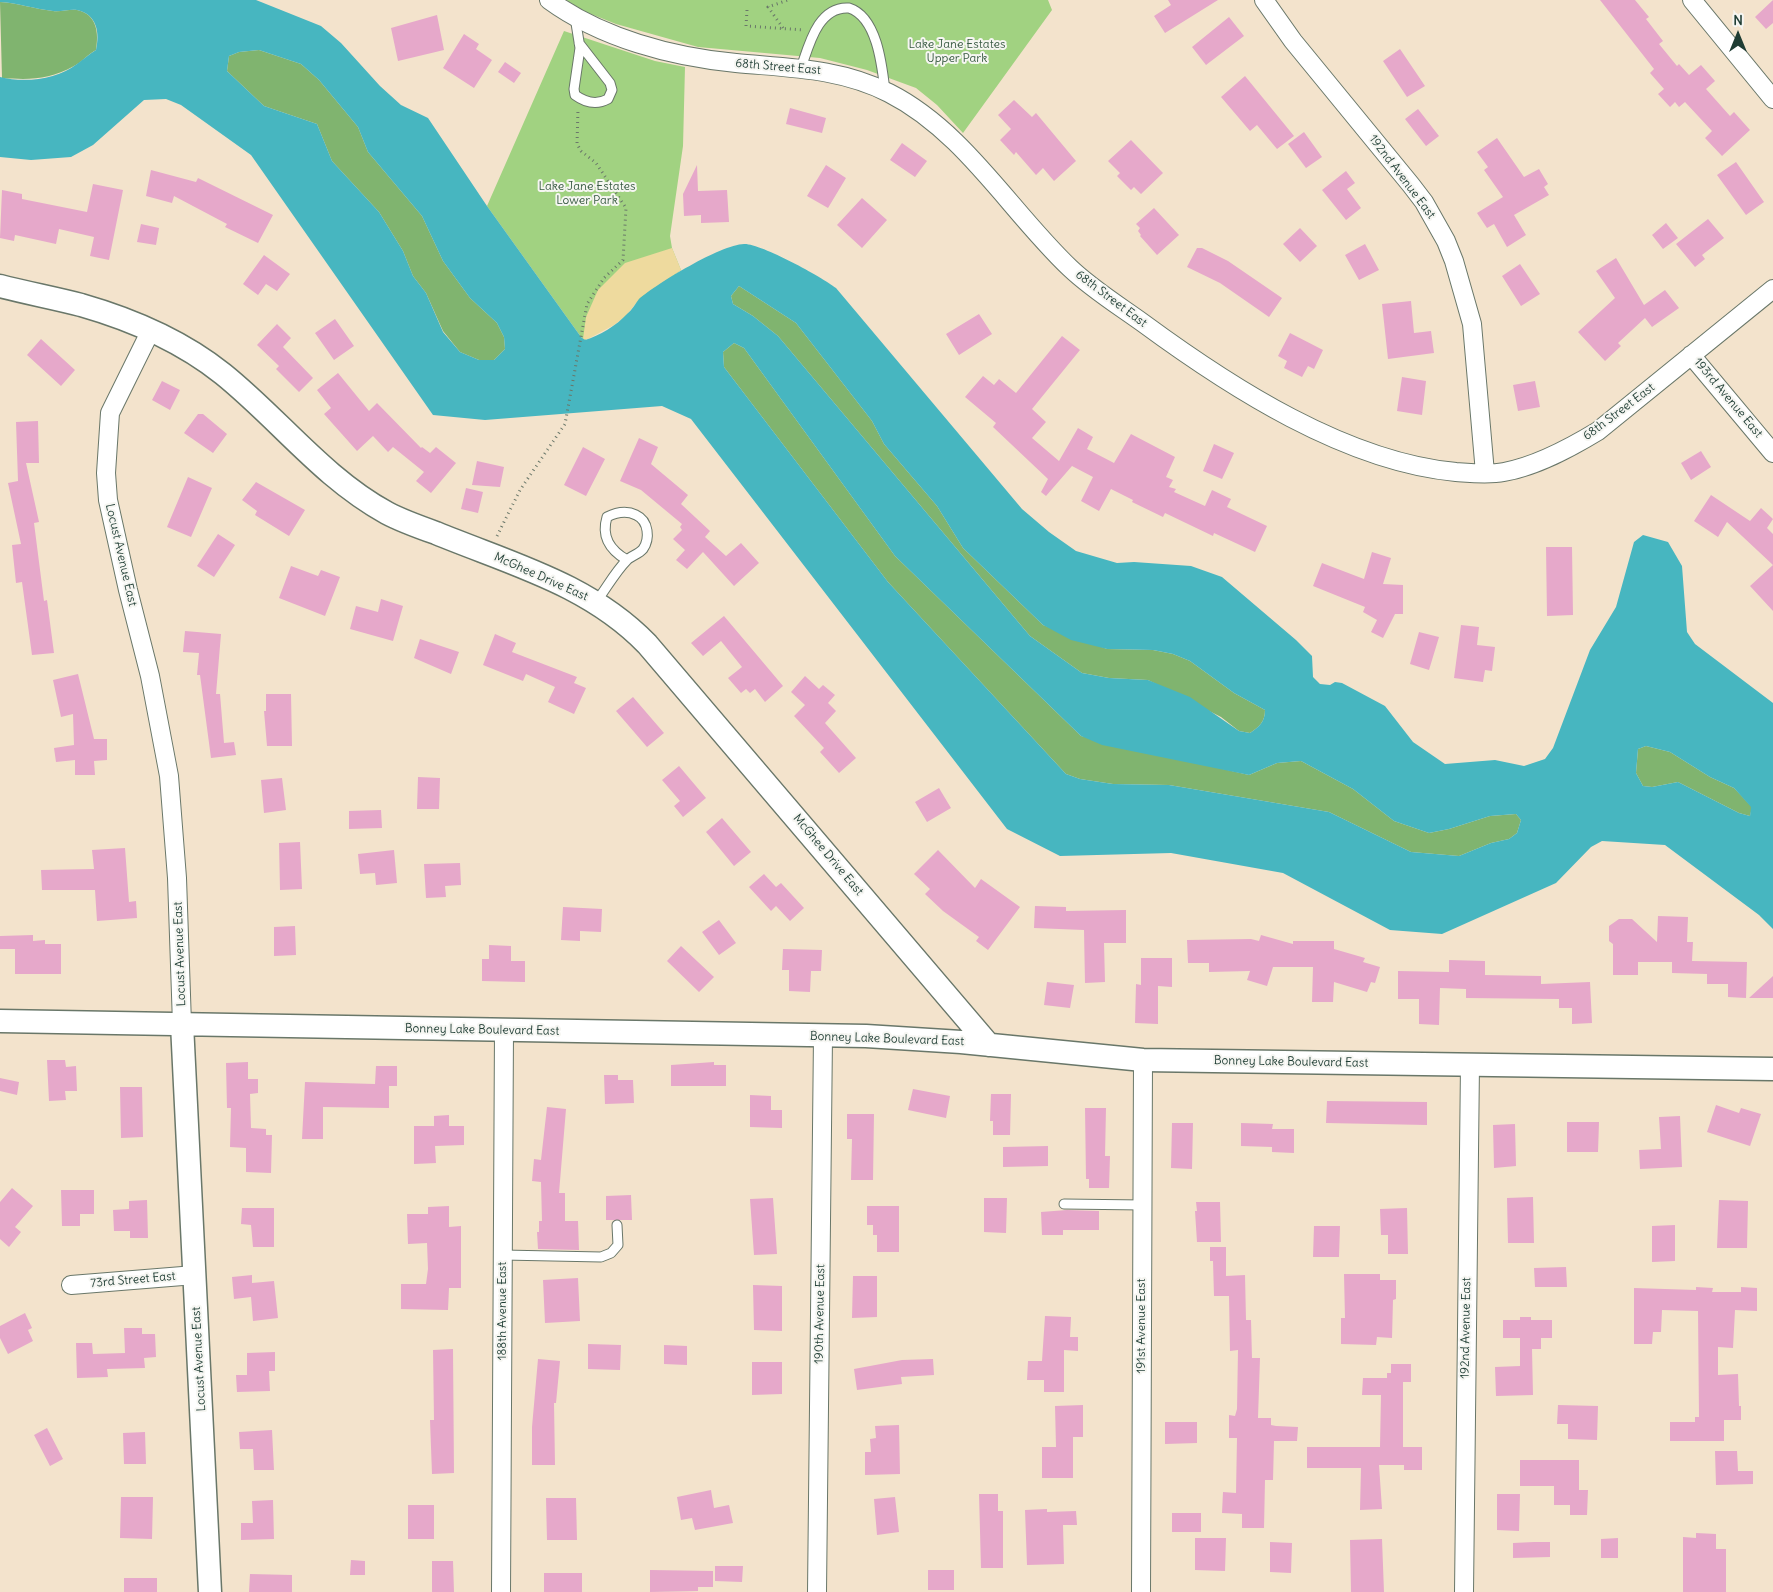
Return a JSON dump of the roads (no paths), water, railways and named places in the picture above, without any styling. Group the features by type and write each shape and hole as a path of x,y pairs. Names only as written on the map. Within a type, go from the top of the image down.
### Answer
{"street":[{"name":"68th Street East","path":"549,0 596,27 671,52 733,63 832,72 885,91 913,106 941,128 1025,221 1093,288 1240,388 1281,412 1374,454 1408,464 1446,471 1503,472 1525,466 1573,446 1598,431 1692,355"},
{"name":"192nd Avenue East","path":"1264,0 1293,41 1415,190 1446,241 1454,261 1472,324 1486,473"},
{"path":"1692,0 1773,99"},
{"name":"McGhee Drive East","path":"0,286 82,305 150,332 196,355 223,374 266,412 323,468 367,502 389,514 569,587 596,602 625,622 647,644 988,1045"},
{"name":"193rd Avenue East","path":"1773,290 1692,355 1773,453"},
{"name":"Locust Avenue East","path":"150,332 110,413 106,473 110,509 150,676 169,776 177,878 182,1024 210,1592"},
{"name":"Bonney Lake Boulevard East","path":"0,1021 905,1038 1143,1060 1773,1069"},
{"name":"188th Avenue East","path":"501,1592 504,1030"},
{"name":"190th Avenue East","path":"817,1592 823,1036"},
{"name":"191st Avenue East","path":"1141,1592 1143,1060"},
{"name":"192nd Avenue East","path":"1464,1592 1470,1064"},
{"name":"73rd Street East","path":"70,1285 195,1275"}],"lane":[{"path":"801,68 814,30 833,10 849,8 860,13 881,55 885,91"},
{"path":"575,16 579,43 575,95 580,99 600,103 608,99 612,90 610,82 602,69 579,43"},
{"path":"596,602 627,560 642,550 647,540 646,527 641,517 630,512 617,512 607,517 604,527 606,540 615,553 627,560"},
{"path":"1064,1204 1142,1205"},
{"path":"503,1255 601,1256 611,1253 618,1245 617,1225"}],"water":[{"path":"0,0 256,0 321,26 341,43 380,86 401,105 428,118 487,206 585,340 613,326 630,311 639,299 660,284 705,258 733,246 752,245 805,269 836,288 1022,509 1049,532 1076,551 1117,563 1134,562 1191,566 1222,577 1312,656 1313,677 1320,684 1342,683 1385,706 1413,742 1445,764 1495,760 1524,766 1545,759 1553,748 1590,650 1616,607 1634,542 1643,535 1668,542 1682,566 1687,632 1695,644 1773,703 1773,929 1759,915 1665,845 1602,841 1591,847 1556,883 1442,934 1390,930 1283,873 1171,853 1060,856 1007,829 691,419 662,406 485,420 433,415 251,155 181,105 166,99 144,100 93,145 71,157 31,160 0,157 0,77 30,80 60,74 96,50 98,37 96,25 84,12 77,10 53,11 0,2","holes":["259,50 301,64 319,80 358,127 368,152 422,216 443,261 470,298 497,323 504,337 505,349 494,360 479,360 460,352 443,332 426,293 413,276 403,251 379,212 332,161 317,124 264,106 227,71 229,56 239,52","739,286 796,323 872,421 884,444 937,506 963,548 1043,625 1071,640 1107,649 1153,650 1173,654 1190,661 1234,693 1265,710 1261,724 1250,733 1239,731 1190,697 1148,680 1109,678 1082,673 1030,636 778,336 753,316 733,304 731,296","734,343 744,348 895,556 1081,736 1102,745 1249,775 1277,763 1301,761 1353,789 1394,821 1429,833 1449,829 1490,816 1516,814 1521,820 1517,833 1509,839 1491,843 1459,856 1411,852 1329,812 1169,785 1113,784 1080,779 1066,774 888,582 724,367 723,352","1646,746 1670,752 1710,777 1734,788 1751,807 1750,816 1739,813 1678,782 1652,787 1643,786 1636,773 1638,749"]}],"park label":[{"name":"Lake Jane Estates Upper Park","path":"957,52"},
{"name":"Lake Jane Estates Lower Park","path":"587,194"}]}
